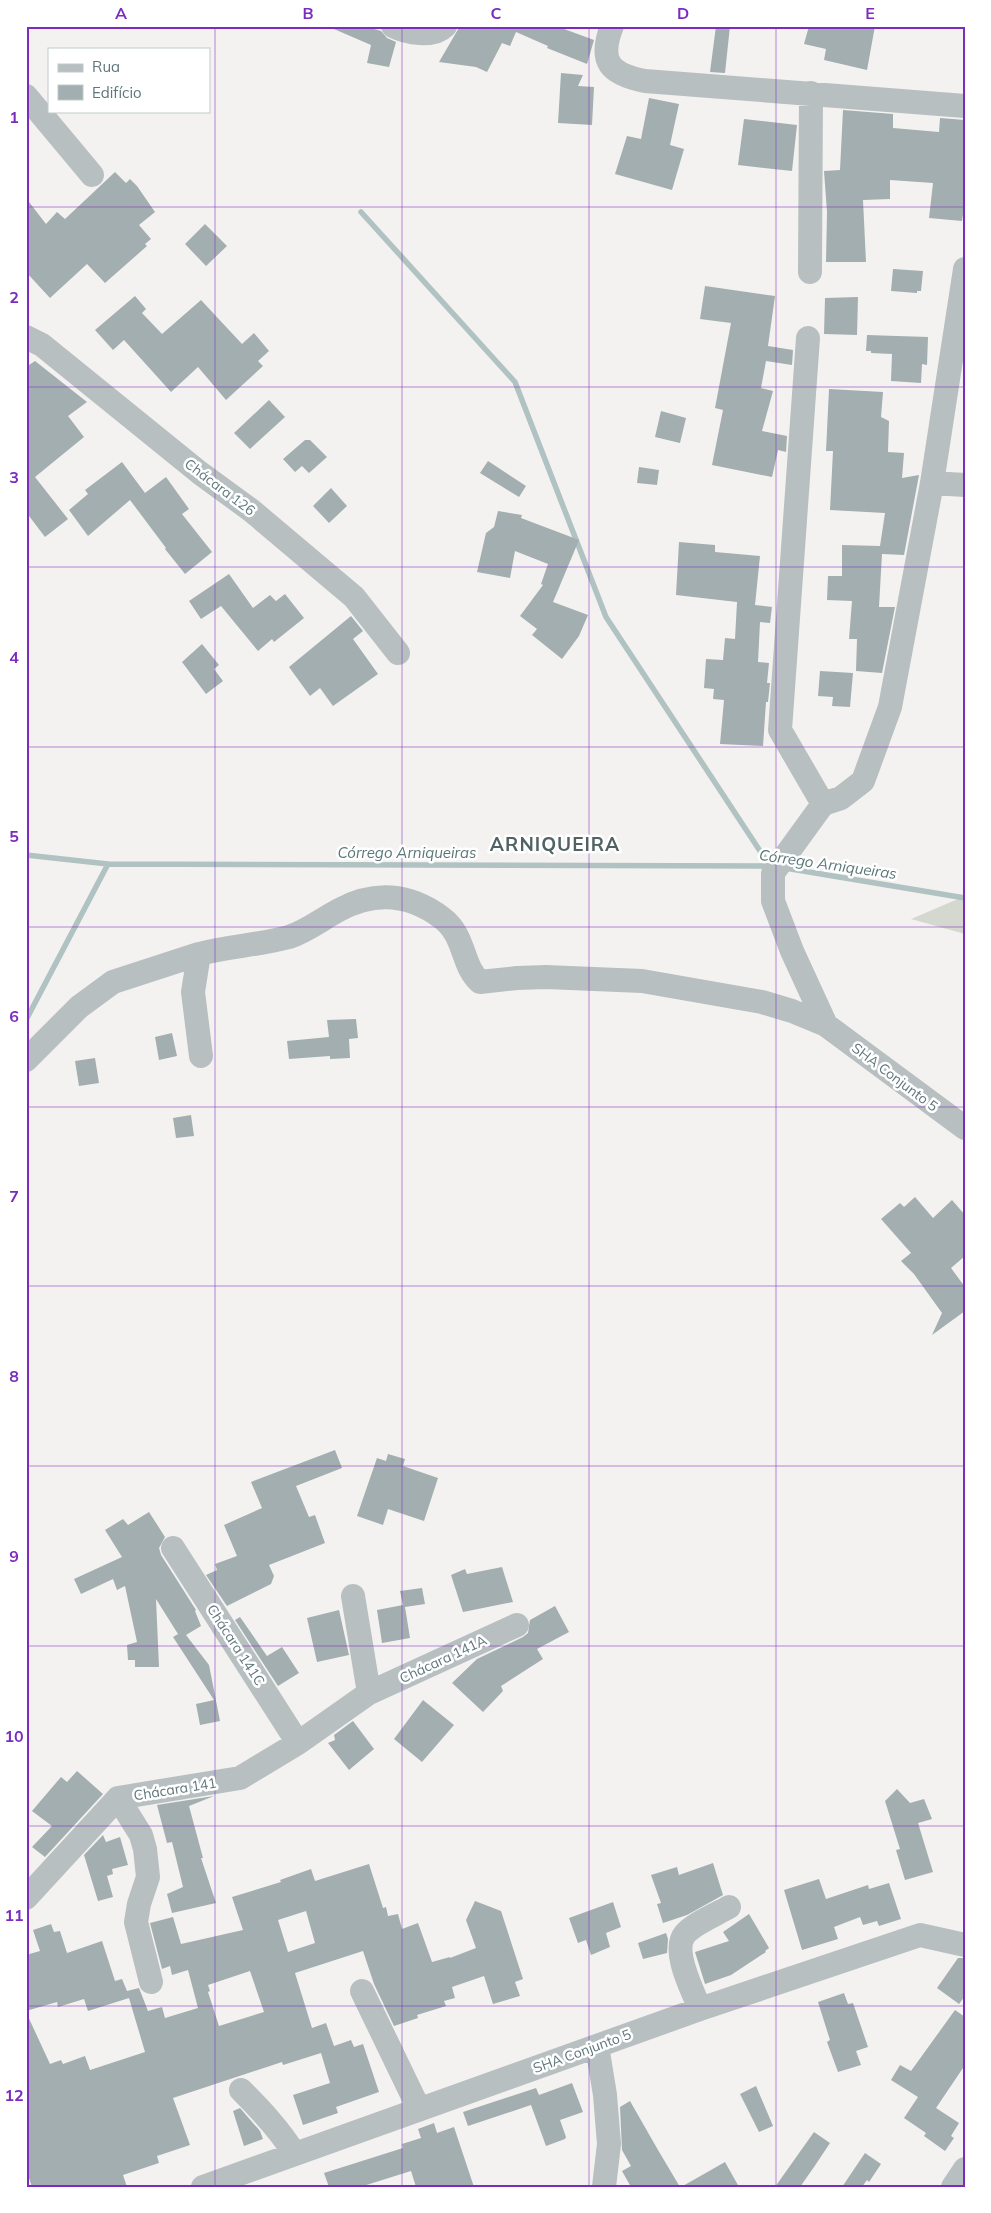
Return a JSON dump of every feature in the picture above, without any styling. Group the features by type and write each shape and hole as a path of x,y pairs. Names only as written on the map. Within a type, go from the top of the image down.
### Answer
{"street":[{"path":"393,26 402,30 433,33 445,26"},
{"path":"612,26 606,41 605,52 609,64 614,71 625,77 645,81 965,106"},
{"path":"810,272 811,93"},
{"path":"26,96 92,175"},
{"path":"826,1026 792,951 773,901 773,873 823,804 842,798 863,781 887,716 902,648 932,483 965,269"},
{"name":"Chácara 126","path":"26,337 42,345 200,473 252,510 354,597 398,653"},
{"path":"808,338 780,730 823,804"},
{"path":"932,483 965,485"},
{"name":"SHA Conjunto 5","path":"200,954 291,936 363,899 386,896 423,906 442,918 461,940 470,968 480,982 536,977 642,980 762,1002 792,1011 826,1026 965,1128"},
{"path":"26,1060 79,1007 113,982 200,954 193,992 201,1056"},
{"name":"Chácara 141C","path":"173,1548 298,1743"},
{"path":"353,1596 369,1693"},
{"name":"Chácara 141A","path":"298,1743 369,1693 517,1625"},
{"name":"Chácara 141","path":"26,1898 118,1798 240,1778 298,1743"},
{"path":"118,1798 140,1835 145,1849 148,1877 139,1904 136,1922 152,1982"},
{"path":"700,2009 681,1961 680,1948 684,1934 729,1907"},
{"name":"SHA Conjunto 5","path":"203,2187 700,2009 920,1935 965,1945"},
{"path":"362,1991 419,2109"},
{"path":"597,2046 605,2095 609,2144 604,2187"},
{"path":"241,2090 264,2112 294,2153"},
{"path":"952,2187 965,2169"}],"shaded area":[{"path":"965,896 965,934 911,919"}],"building":[{"path":"327,26 365,26 381,31 387,38 396,42 389,67 367,63 371,45"},
{"path":"460,26 556,26 594,40 587,64 547,48 548,46 516,32 510,46 502,43 487,72 476,67 439,62"},
{"path":"716,26 730,26 725,73 710,72"},
{"path":"809,26 875,26 867,70 824,60 826,49 804,44"},
{"path":"561,73 583,75 578,86 594,87 592,125 558,123"},
{"path":"649,98 679,104 670,145 684,149 672,190 615,174 627,136 641,139"},
{"path":"843,110 893,114 893,128 939,132 940,118 965,120 965,201 962,221 929,218 933,183 890,180 890,199 863,200 866,262 826,262 827,212 824,171 840,170"},
{"path":"744,119 797,125 792,171 738,165"},
{"path":"115,172 126,183 130,179 137,186 155,212 139,225 151,239 145,244 147,246 105,283 87,264 50,298 26,272 26,198 46,224 57,212 65,219"},
{"path":"205,224 227,246 206,266 185,244"},
{"path":"893,269 923,271 921,291 917,291 917,293 891,291"},
{"path":"705,286 775,296 768,346 793,350 792,365 766,361 761,388 773,391 762,431 787,436 786,452 778,450 772,477 712,465 723,410 715,408 731,323 700,319"},
{"path":"135,296 146,309 142,313 162,334 201,300 242,344 254,333 269,351 258,361 263,366 226,400 198,367 171,392 124,340 113,350 95,330"},
{"path":"858,297 857,335 824,334 825,298"},
{"path":"867,335 928,337 927,365 922,364 921,383 891,381 892,354 866,351"},
{"path":"35,361 87,402 68,416 84,437 35,477 68,519 45,537 26,512 26,367"},
{"path":"829,389 883,392 881,417 889,421 888,452 904,453 902,478 919,475 904,555 882,554 879,607 895,607 882,673 856,671 857,639 849,639 852,601 827,600 828,576 842,576 842,545 880,546 885,513 830,510 833,451 826,451"},
{"path":"269,400 285,417 250,449 234,433"},
{"path":"661,411 686,418 680,443 655,437"},
{"path":"305,440 310,440 327,457 309,473 302,466 295,472 283,459"},
{"path":"488,461 526,486 519,497 480,473"},
{"path":"122,462 145,493 166,477 189,509 182,514 212,552 185,574 130,500 88,536 69,510 88,494 85,490"},
{"path":"639,467 659,470 657,485 637,483"},
{"path":"331,488 347,506 329,523 313,506"},
{"path":"498,511 522,515 521,518 579,540 553,602 588,615 579,636 562,659 532,635 537,629 520,616 543,585 541,584 548,564 515,551 510,578 477,572 486,533 494,527"},
{"path":"679,542 715,545 715,552 760,556 755,605 772,607 770,623 760,622 758,662 769,663 767,683 770,683 768,702 766,702 763,746 720,744 724,700 713,699 714,689 704,688 706,659 723,660 725,638 735,639 737,602 676,595"},
{"path":"229,574 253,608 270,595 276,601 285,594 304,618 274,642 272,639 258,651 221,606 201,619 189,601"},
{"path":"351,616 363,631 353,639 378,674 333,706 320,688 310,696 289,667"},
{"path":"202,644 219,665 214,669 223,681 206,694 182,662"},
{"path":"820,671 853,673 850,707 832,706 833,697 818,696"},
{"path":"356,1019 358,1038 349,1039 350,1058 330,1059 330,1056 289,1059 287,1041 329,1037 327,1020"},
{"path":"172,1033 177,1056 159,1060 155,1037"},
{"path":"95,1058 99,1083 79,1086 75,1061"},
{"path":"191,1115 194,1136 176,1138 173,1118"},
{"path":"915,1197 933,1218 952,1200 965,1215 965,1256 951,1268 965,1287 965,1311 932,1335 942,1313 914,1274 901,1261 911,1253 881,1219 900,1203 904,1207"},
{"path":"335,1450 342,1468 296,1486 309,1517 315,1515 325,1543 269,1565 274,1576 271,1584 227,1606 206,1575 217,1570 215,1564 237,1556 224,1525 262,1508 251,1482"},
{"path":"388,1454 405,1459 403,1466 438,1478 424,1521 388,1509 383,1525 357,1516 377,1458 386,1461"},
{"path":"149,1512 165,1537 159,1548 161,1555 196,1610 201,1626 186,1635 209,1665 220,1721 200,1725 196,1704 214,1700 173,1637 178,1634 156,1599 159,1667 135,1667 135,1660 128,1660 127,1645 137,1642 125,1586 117,1590 113,1579 81,1594 74,1579 122,1557 105,1530 123,1519 128,1525"},
{"path":"502,1567 513,1602 463,1612 451,1575 465,1569 467,1574"},
{"path":"422,1588 425,1604 405,1607 410,1638 382,1643 377,1610 403,1605 400,1591"},
{"path":"555,1606 569,1632 537,1649 543,1659 501,1686 503,1691 483,1712 452,1683 477,1659 523,1637 528,1633 530,1620"},
{"path":"339,1610 349,1655 317,1662 307,1618"},
{"path":"240,1617 267,1656 282,1647 299,1673 278,1686 235,1620"},
{"path":"423,1700 454,1725 422,1762 394,1739"},
{"path":"353,1721 374,1749 349,1770 328,1743 335,1740 334,1735"},
{"path":"77,1771 103,1794 45,1857 32,1847 52,1826 32,1811 61,1777 67,1782"},
{"path":"897,1789 910,1803 924,1799 932,1819 918,1823 933,1872 905,1880 896,1850 900,1849 885,1801"},
{"path":"214,1796 189,1806 203,1858 201,1858 216,1903 172,1913 167,1894 183,1887 172,1842 167,1843 157,1805"},
{"path":"103,1835 106,1842 120,1837 128,1865 112,1869 113,1874 107,1876 113,1897 98,1901 84,1855"},
{"path":"713,1863 723,1895 687,1915 663,1923 657,1904 661,1903 651,1875 677,1867 679,1875"},
{"path":"369,1864 383,1908 386,1907 388,1916 398,1914 402,1929 418,1923 432,1962 450,1958 476,1948 466,1920 475,1901 501,1911 523,1979 515,1982 520,1996 493,2004 484,1976 452,1987 455,1998 444,2001 446,2006 417,2015 418,2018 394,2026 374,1984 363,1951 295,1973 312,2028 326,2023 334,2046 351,2040 354,2047 363,2044 379,2092 336,2107 338,2113 303,2125 293,2095 330,2083 321,2053 283,2065 282,2062 173,2098 190,2145 157,2156 159,2163 123,2175 127,2187 32,2187 26,2169 26,2012 50,2064 61,2060 63,2064 85,2056 90,2070 145,2052 129,1998 88,2011 84,1999 58,2007 57,2002 26,2011 26,1955 40,1951 33,1930 51,1924 54,1932 60,1931 67,1953 102,1941 115,1981 122,1979 127,1991 139,1988 148,2011 162,2007 165,2018 198,2008 188,1970 172,1975 170,1966 162,1969 150,1923 173,1917 181,1944 243,1930 232,1897 281,1882 280,1880 311,1869 315,1881","holes":["306,1911 315,1943 288,1952 278,1920","250,1971 264,2012 219,2026 208,1992 210,1991 208,1985"]},
{"path":"819,1879 826,1899 868,1885 869,1889 889,1883 901,1919 879,1926 877,1921 863,1925 860,1917 834,1927 838,1939 802,1950 784,1890"},
{"path":"613,1902 621,1927 606,1933 610,1947 591,1955 586,1940 578,1943 569,1918"},
{"path":"749,1914 769,1948 766,1952 731,1975 705,1984 695,1952 729,1941 723,1932"},
{"path":"666,1933 668,1939 667,1953 643,1959 638,1943"},
{"path":"958,1958 965,1958 965,1996 959,2004 937,1988"},
{"path":"844,1993 848,2004 853,2003 868,2047 856,2051 861,2065 838,2072 827,2042 830,2040 818,2002"},
{"path":"955,2010 965,2017 965,2065 936,2108 959,2123 951,2136 954,2138 945,2151 924,2136 926,2133 904,2118 918,2097 891,2080 900,2065 911,2071"},
{"path":"572,2083 583,2112 560,2120 565,2139 546,2146 531,2105 468,2126 463,2112 536,2088 539,2095"},
{"path":"756,2086 773,2126 759,2132 740,2094"},
{"path":"630,2101 680,2187 631,2187 622,2171 631,2166 622,2150 620,2107"},
{"path":"240,2108 260,2131 263,2139 244,2146 233,2111"},
{"path":"434,2123 437,2133 454,2127 474,2187 416,2187 411,2171 360,2187 329,2187 324,2173 403,2148 402,2144 421,2138 418,2129"},
{"path":"814,2132 830,2143 800,2187 775,2187"},
{"path":"865,2153 881,2164 869,2182 867,2180 862,2187 842,2187"},
{"path":"725,2162 739,2187 681,2187 711,2170"}],"waterway":[{"path":"361,212 515,382 606,617 770,866"},
{"name":"Córrego Arniqueiras","path":"26,855 108,864 771,866"},
{"path":"26,1020 108,864"},
{"name":"Córrego Arniqueiras","path":"785,868 965,898"}],"district":[{"name":"ARNIQUEIRA","path":"555,844"}]}
